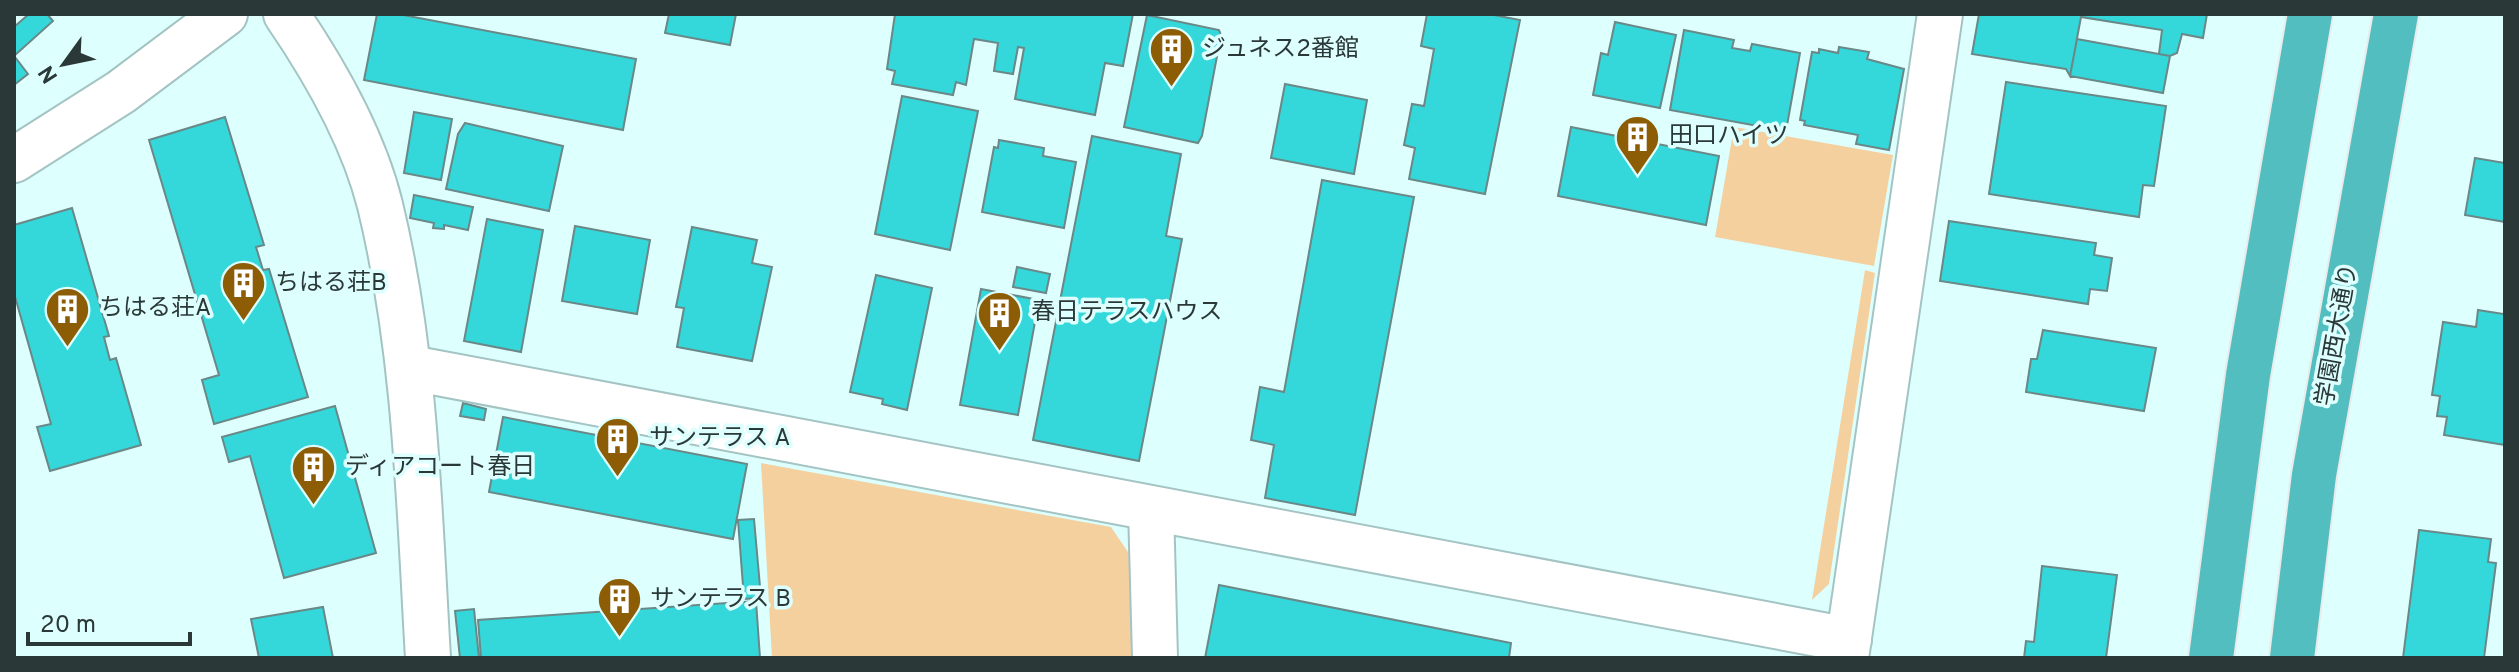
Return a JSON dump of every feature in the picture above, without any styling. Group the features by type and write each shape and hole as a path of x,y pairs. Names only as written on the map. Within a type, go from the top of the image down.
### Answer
{"highway":[{"path":"2211,658 2248,375 2310,14"},
{"name":"学園西大通り","path":"2292,658 2314,475 2396,14"}],"street":[{"path":"14,160 121,92 225,14"},
{"path":"286,14 303,38 356,137 375,190 411,368 428,658"},
{"path":"411,368 1151,508 1848,649 1940,14"},
{"path":"1151,508 1155,658"}],"shaded area":[{"path":"1734,127 1893,155 1874,266 1715,237"},
{"path":"1865,270 1875,273 1829,584 1812,600"},
{"path":"761,463 1111,527 1130,555 1135,658 772,658"}],"building":[{"path":"29,14 47,14 53,21 14,56 14,27"},
{"path":"377,14 398,14 636,59 623,130 364,80"},
{"path":"669,14 736,14 730,45 665,33"},
{"path":"895,14 1133,14 1123,66 1105,63 1095,115 1015,99 1024,48 1018,47 1013,74 994,71 998,43 974,39 966,85 956,82 953,95 892,84 895,71 887,69"},
{"path":"1427,14 1489,14 1520,20 1485,194 1409,179 1415,148 1404,145 1412,104 1424,106 1434,49 1421,46"},
{"path":"1979,14 2207,14 2203,38 2182,34 2177,53 2170,56 2159,54 2162,30 2081,17 2070,76 2066,69 1972,54"},
{"name":"ジュネス2番館","path":"1147,15 1219,30 1221,35 1202,136 1198,143 1124,127"},
{"path":"1615,22 1676,35 1660,108 1593,95 1601,53 1608,55"},
{"path":"1684,30 1734,40 1732,48 1750,51 1752,44 1800,53 1786,131 1670,110"},
{"path":"2077,39 2170,56 2163,93 2070,76"},
{"path":"1839,47 1869,52 1867,59 1904,69 1889,150 1856,144 1858,135 1804,125 1805,121 1800,120 1812,52 1819,53 1819,49 1838,53"},
{"path":"14,58 28,74 14,85"},
{"path":"2006,82 2166,106 2154,186 2143,185 2139,217 1989,194"},
{"path":"1285,84 1367,100 1354,174 1271,158"},
{"path":"902,96 978,111 950,250 875,234"},
{"path":"414,112 452,119 441,180 404,173"},
{"name":"ちはる荘B","path":"225,117 264,245 256,247 263,270 269,269 308,397 214,424 202,380 219,375 149,140"},
{"path":"465,123 563,146 549,211 446,189 458,134"},
{"name":"田口ハイツ","path":"1571,127 1719,156 1706,225 1558,196"},
{"path":"1092,136 1181,154 1166,236 1182,239 1139,461 1033,440"},
{"path":"999,140 1044,148 1043,156 1076,162 1064,228 982,212 994,147 998,148"},
{"path":"2475,158 2505,163 2505,222 2465,215"},
{"path":"1322,180 1414,197 1355,515 1265,498 1274,445 1251,440 1260,387 1284,392"},
{"path":"414,195 473,207 468,230 444,225 444,229 433,228 434,223 410,218"},
{"name":"ちはる荘A","path":"72,208 109,336 104,337 110,360 116,358 141,445 50,471 37,427 51,424 14,293 14,225"},
{"path":"487,219 543,230 521,352 464,341"},
{"path":"1949,221 2096,243 2094,255 2112,258 2107,291 2090,289 2088,304 1940,281"},
{"path":"575,226 650,240 637,314 562,301"},
{"path":"692,227 757,240 752,263 772,267 752,361 677,347 684,308 676,307"},
{"path":"1017,267 1050,274 1046,293 1013,287"},
{"path":"876,275 932,288 907,410 882,404 883,399 850,392"},
{"name":"春日テラスハウス","path":"981,289 1039,300 1018,415 960,405"},
{"path":"2478,310 2504,314 2505,445 2444,435 2447,417 2437,416 2440,396 2432,395 2443,322 2476,327"},
{"path":"2043,330 2156,348 2144,411 2026,392 2031,359 2037,359"},
{"path":"463,403 486,409 484,420 460,416"},
{"name":"ディアコート春日","path":"335,406 376,553 284,578 250,456 229,462 222,437"},
{"name":"サンテラス A","path":"503,417 747,464 733,539 489,492"},
{"path":"754,519 761,598 744,599 738,520"},
{"path":"2419,530 2491,539 2488,562 2496,563 2484,658 2403,658"},
{"path":"2042,566 2117,575 2106,658 2024,658 2026,641 2034,642"},
{"path":"1219,585 1511,643 1509,658 1205,658"},
{"name":"サンテラス B","path":"756,601 760,658 481,658 478,620"},
{"path":"323,607 333,658 259,658 251,619"},
{"path":"474,609 479,658 460,658 455,611"}],"place":[{"name":"ジュネス2番館","path":"1171,89"},
{"name":"田口ハイツ","path":"1638,176"},
{"name":"ちはる荘B","path":"244,323"},
{"name":"ちはる荘A","path":"68,348"},
{"name":"春日テラスハウス","path":"1000,352"},
{"name":"サンテラス A","path":"618,478"},
{"name":"ディアコート春日","path":"314,507"},
{"name":"サンテラス B","path":"619,639"}]}
